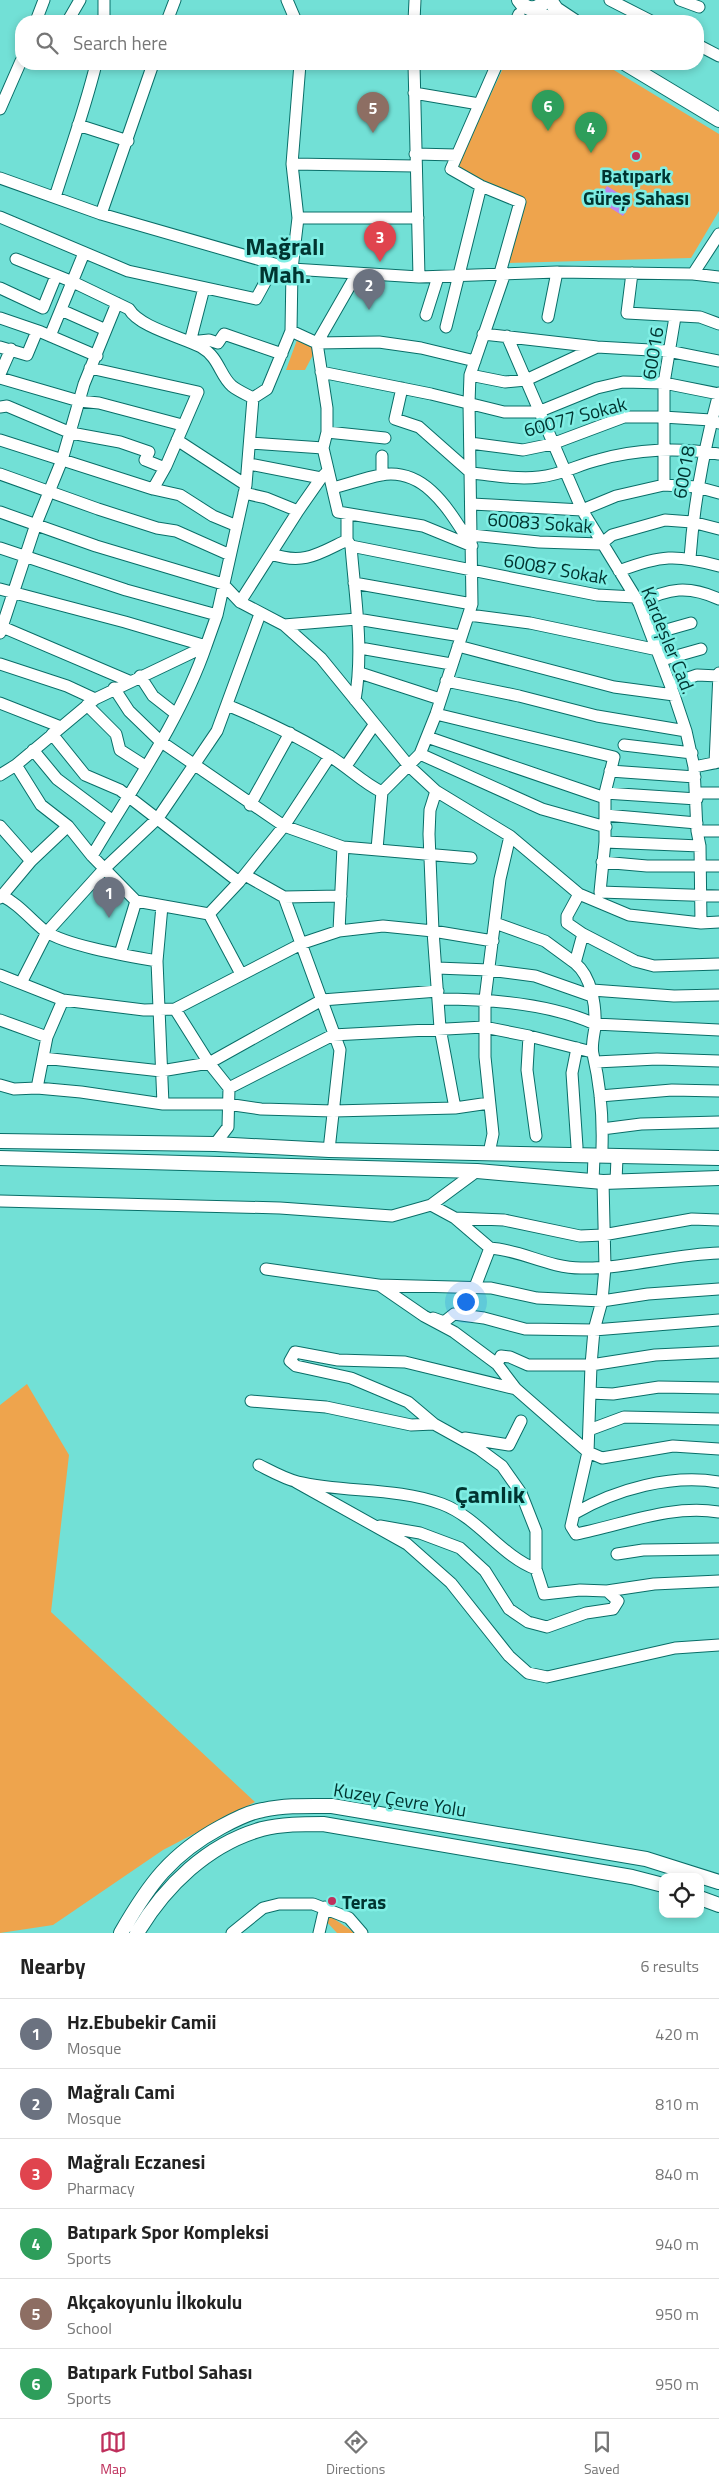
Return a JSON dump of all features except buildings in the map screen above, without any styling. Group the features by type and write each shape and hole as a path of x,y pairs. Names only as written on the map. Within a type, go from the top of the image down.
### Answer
{"main road":[{"path":"520,8 540,6 545,0"},
{"path":"550,0 556,8 566,15"},
{"path":"520,8 538,15"},
{"path":"636,70 719,120"},
{"path":"653,70 719,110"},
{"path":"0,1141 215,1144 329,1150 598,1153 617,1158 719,1158"},
{"path":"0,1158 477,1171 604,1181 719,1178"},
{"name":"Kuzey Çevre Yolu","path":"121,1933 149,1888 168,1864 183,1851 237,1818 262,1810 290,1806 332,1806 646,1859 719,1882"},
{"name":"Kuzey Çevre Yolu","path":"137,1933 147,1916 190,1867 219,1848 261,1830 291,1824 332,1826 632,1876 659,1884"},
{"path":"704,1899 719,1905"}],"street":[{"path":"38,15 44,0"},
{"path":"71,15 80,0"},
{"path":"104,0 104,15"},
{"path":"170,15 175,0"},
{"path":"287,0 293,15"},
{"path":"414,15 415,0"},
{"path":"610,0 639,15"},
{"path":"680,0 699,7"},
{"path":"704,48 719,56"},
{"path":"1,102 17,70"},
{"path":"55,197 78,125 88,103 95,70"},
{"path":"101,214 152,70"},
{"path":"253,398 267,389 291,331 292,269 298,218 292,164 300,70"},
{"path":"414,70 419,277"},
{"path":"377,849 382,792 420,754 436,714 470,609 472,504 470,375 502,273 520,202 481,186 451,168 494,70"},
{"path":"414,93 479,104"},
{"path":"78,125 128,141"},
{"path":"415,154 456,156"},
{"path":"292,164 415,166"},
{"path":"0,178 101,214 274,266 292,269 356,275 419,277 557,272 693,274 719,277"},
{"path":"446,327 481,186"},
{"path":"0,217 128,271 256,299 274,266"},
{"path":"298,218 418,218"},
{"path":"693,274 719,234"},
{"path":"50,336 84,252"},
{"path":"16,259 73,282 129,309 132,315 156,328 203,348 217,361 231,386 253,398"},
{"path":"548,317 557,272"},
{"path":"632,273 627,313 700,317 719,324"},
{"path":"355,700 360,674 360,648 347,514 338,512 332,488 324,475 323,448 327,432 327,408 318,343 356,275"},
{"path":"0,288 43,308 56,276"},
{"path":"426,315 438,277"},
{"path":"190,342 204,288"},
{"path":"117,303 78,401 62,460 50,494 36,524 15,593 1,629 135,679 176,714"},
{"path":"61,310 106,330"},
{"name":"60016","path":"664,485 662,417 664,383 675,317"},
{"path":"0,318 38,331 97,356"},
{"path":"0,374 6,348 27,355 38,331"},
{"path":"291,331 318,343 379,342 421,348 475,360"},
{"path":"190,342 209,340 218,343 224,334 282,354"},
{"path":"483,334 597,347 668,351 719,361"},
{"name":"Kardeşler Cad.","path":"507,336 538,412 582,510 601,544 637,600 660,655 686,730 692,753 697,796 701,923"},
{"path":"470,375 504,382 526,380 597,347"},
{"path":"90,368 198,392 182,425 165,468 153,489"},
{"path":"321,372 402,388 504,412 538,412 597,388 623,382 664,383 719,393"},
{"path":"0,378 78,401 98,403 182,425"},
{"path":"402,388 395,419 419,427 471,473 538,478 565,473 596,460 628,452 663,450 703,451 719,454"},
{"name":"60018","path":"690,558 692,522 703,451 715,421 719,393"},
{"path":"92,856 195,679 216,615 245,489 249,464 253,398"},
{"path":"0,407 7,406 71,432 120,442 149,452 145,460 165,468"},
{"name":"60077 Sokak","path":"470,443 523,450 552,444 624,417 662,417 715,421"},
{"path":"327,432 385,438"},
{"path":"0,440 180,496 213,516 237,526"},
{"path":"177,440 245,489 298,511"},
{"path":"250,443 323,448"},
{"path":"382,456 382,475"},
{"path":"249,464 324,475"},
{"path":"0,474 50,494 157,528 176,530 230,555"},
{"path":"332,488 382,475 398,474 416,480 441,499 472,540"},
{"path":"240,602 298,511 324,475"},
{"path":"472,504 582,510 616,496 664,485 697,487 719,493"},
{"path":"0,512 96,546 223,584 240,602 284,625 321,658 409,766 436,791 510,836 578,894 600,897 719,896"},
{"name":"60083 Sokak","path":"347,514 423,526 472,540 601,544 612,535 665,520 692,522 719,529"},
{"path":"271,554 295,560 349,543"},
{"name":"60087 Sokak","path":"349,543 472,571 597,595 637,600 662,591 689,589 719,599"},
{"path":"0,548 126,590 216,615"},
{"path":"619,570 646,560 674,556 690,558 719,566"},
{"path":"354,583 660,655 701,649"},
{"path":"0,589 125,622 206,646"},
{"path":"21,983 46,932 104,869 158,818 217,731 260,614"},
{"path":"284,625 357,619 459,641 614,686 672,689 697,675 719,675 717,762 695,772 610,771"},
{"path":"652,634 690,622"},
{"path":"0,775 16,765 91,702 114,688 206,646"},
{"path":"360,648 451,664"},
{"path":"0,664 67,686 91,702 116,734 120,750 145,766"},
{"path":"360,674 440,698"},
{"path":"446,681 519,696 597,716 686,730"},
{"path":"114,688 129,711 160,741 193,766 284,826 343,847 471,858"},
{"path":"0,703 56,731 85,775 120,790 242,879 284,897 341,896"},
{"path":"227,705 290,733 346,766 365,784 382,792"},
{"path":"436,714 614,757 605,795 605,842 600,897"},
{"path":"346,766 374,725"},
{"path":"250,805 290,733"},
{"path":"427,737 605,795 697,796 719,793"},
{"path":"624,745 692,753"},
{"path":"454,769 461,748"},
{"path":"33,750 57,779 113,821"},
{"path":"420,754 542,809 605,821 719,831"},
{"path":"209,914 242,879 284,826 330,756"},
{"path":"16,765 41,806 68,826 92,856 136,901 209,914"},
{"path":"436,791 430,810 429,853 440,1028 455,1108"},
{"path":"0,826 31,861"},
{"path":"68,826 31,861 0,896 20,907 46,932 120,954 157,961"},
{"path":"489,1153 493,1134 484,1027 485,999 494,941 500,879 510,836"},
{"path":"605,842 700,846"},
{"path":"339,931 343,847"},
{"path":"602,862 719,866"},
{"path":"578,894 566,916 567,923 583,934 636,961 654,966 719,964"},
{"path":"284,897 303,943 333,1035 340,1050 329,1150"},
{"path":"600,897 629,915 701,923 719,922"},
{"path":"120,954 136,901"},
{"path":"162,906 157,961 163,1104"},
{"path":"209,914 242,974"},
{"path":"495,923 545,941 582,969 592,993 595,1024 594,1057 600,1096 602,1129 598,1153 604,1181 603,1235 605,1267 602,1301 594,1330 588,1452 571,1526 576,1534 668,1512 694,1509 719,1512"},
{"path":"0,975 63,1000 160,1010 175,1009 303,943 339,931 383,926 434,931 494,941"},
{"path":"575,963 583,934"},
{"path":"437,968 489,970 535,976 592,993 674,996 719,994"},
{"path":"43,1058 161,1071 209,1063 322,1000 439,995 485,999 579,1017 595,1024 719,1030"},
{"path":"37,1088 47,1037 63,1000"},
{"path":"175,1009 209,1063 229,1088 227,1104 228,1127 215,1144"},
{"path":"0,1020 47,1037"},
{"path":"229,1088 333,1035 440,1028 484,1027 577,1048 594,1057 719,1061"},
{"path":"529,1036 527,1070 536,1136"},
{"path":"577,1048 572,1073 577,1147"},
{"path":"0,1085 14,1089 37,1088 163,1104 227,1104 261,1109 333,1111 455,1108 489,1103"},
{"path":"600,1096 672,1090 719,1091"},
{"path":"602,1129 641,1124 719,1122"},
{"path":"604,1181 617,1158"},
{"path":"0,1202 280,1208 392,1216 431,1205 477,1171"},
{"path":"431,1205 455,1218 490,1248 557,1266 605,1267 682,1255 719,1253"},
{"path":"455,1218 504,1220 580,1236 603,1235 692,1219 719,1220"},
{"path":"475,1287 490,1248"},
{"path":"266,1269 378,1284 491,1288 537,1298 602,1301 667,1292 719,1289"},
{"path":"378,1284 424,1316 454,1332 496,1364 516,1389 588,1452 602,1458 673,1446 719,1449"},
{"path":"424,1316 444,1322 454,1314 484,1318 525,1329 594,1330 719,1320"},
{"path":"516,1389 405,1362 338,1360 295,1352 290,1361 296,1366 351,1378 408,1402 434,1424 480,1449 502,1466 521,1493 536,1532 536,1569 544,1594 580,1590 607,1591 654,1584 719,1581"},
{"path":"496,1364 501,1356 510,1357 528,1365 591,1365 655,1355 719,1352"},
{"path":"590,1393 613,1394 659,1388 719,1388"},
{"path":"251,1401 326,1407 411,1425 434,1424"},
{"path":"589,1430 624,1417 719,1419"},
{"path":"458,1437 509,1445 521,1421"},
{"path":"259,1465 296,1482 368,1524 407,1544 451,1583 509,1656 528,1673 547,1677 675,1648 719,1645"},
{"path":"575,1513 623,1492 664,1482 701,1480 719,1482"},
{"path":"296,1482 332,1488 406,1494 443,1504 478,1525 524,1564 536,1569"},
{"path":"368,1524 420,1533 460,1548 485,1571 510,1609 528,1622 547,1627 586,1613 613,1609 618,1601 607,1591"},
{"path":"617,1554 643,1550 719,1549"},
{"path":"232,1933 262,1908 279,1904 313,1904 325,1907 349,1918 362,1933"},
{"path":"319,1933 325,1907"}],"shaded area":[{"path":"502,70 614,70 719,134 719,211 691,258 507,263 523,210 454,173"},
{"path":"607,186 632,202 623,216 598,200"},
{"path":"300,338 309,343 315,351 305,370 286,370 297,340"},
{"path":"27,1384 69,1455 51,1612 255,1802 163,1850 53,1925 0,1933 0,1405"},
{"path":"330,1916 354,1933 337,1933 325,1920"}],"place":[{"name":"Batıpark Futbol Sahası","path":"548,131"},
{"name":"Akçakoyunlu İlkokulu","path":"373,133"},
{"name":"Batıpark Spor Kompleksi","path":"591,153"},
{"name":"Batıpark Güreş Sahası","path":"636,156"},
{"name":"Mağralı Eczanesi","path":"380,262"},
{"name":"Mağralı Cami","path":"369,310"},
{"name":"Hz.Ebubekir Camii","path":"109,918"},
{"name":"Teras","path":"332,1901"}],"district":[{"name":"Mağralı Mah.","path":"285,260"},
{"name":"Çamlık","path":"490,1494"}]}
